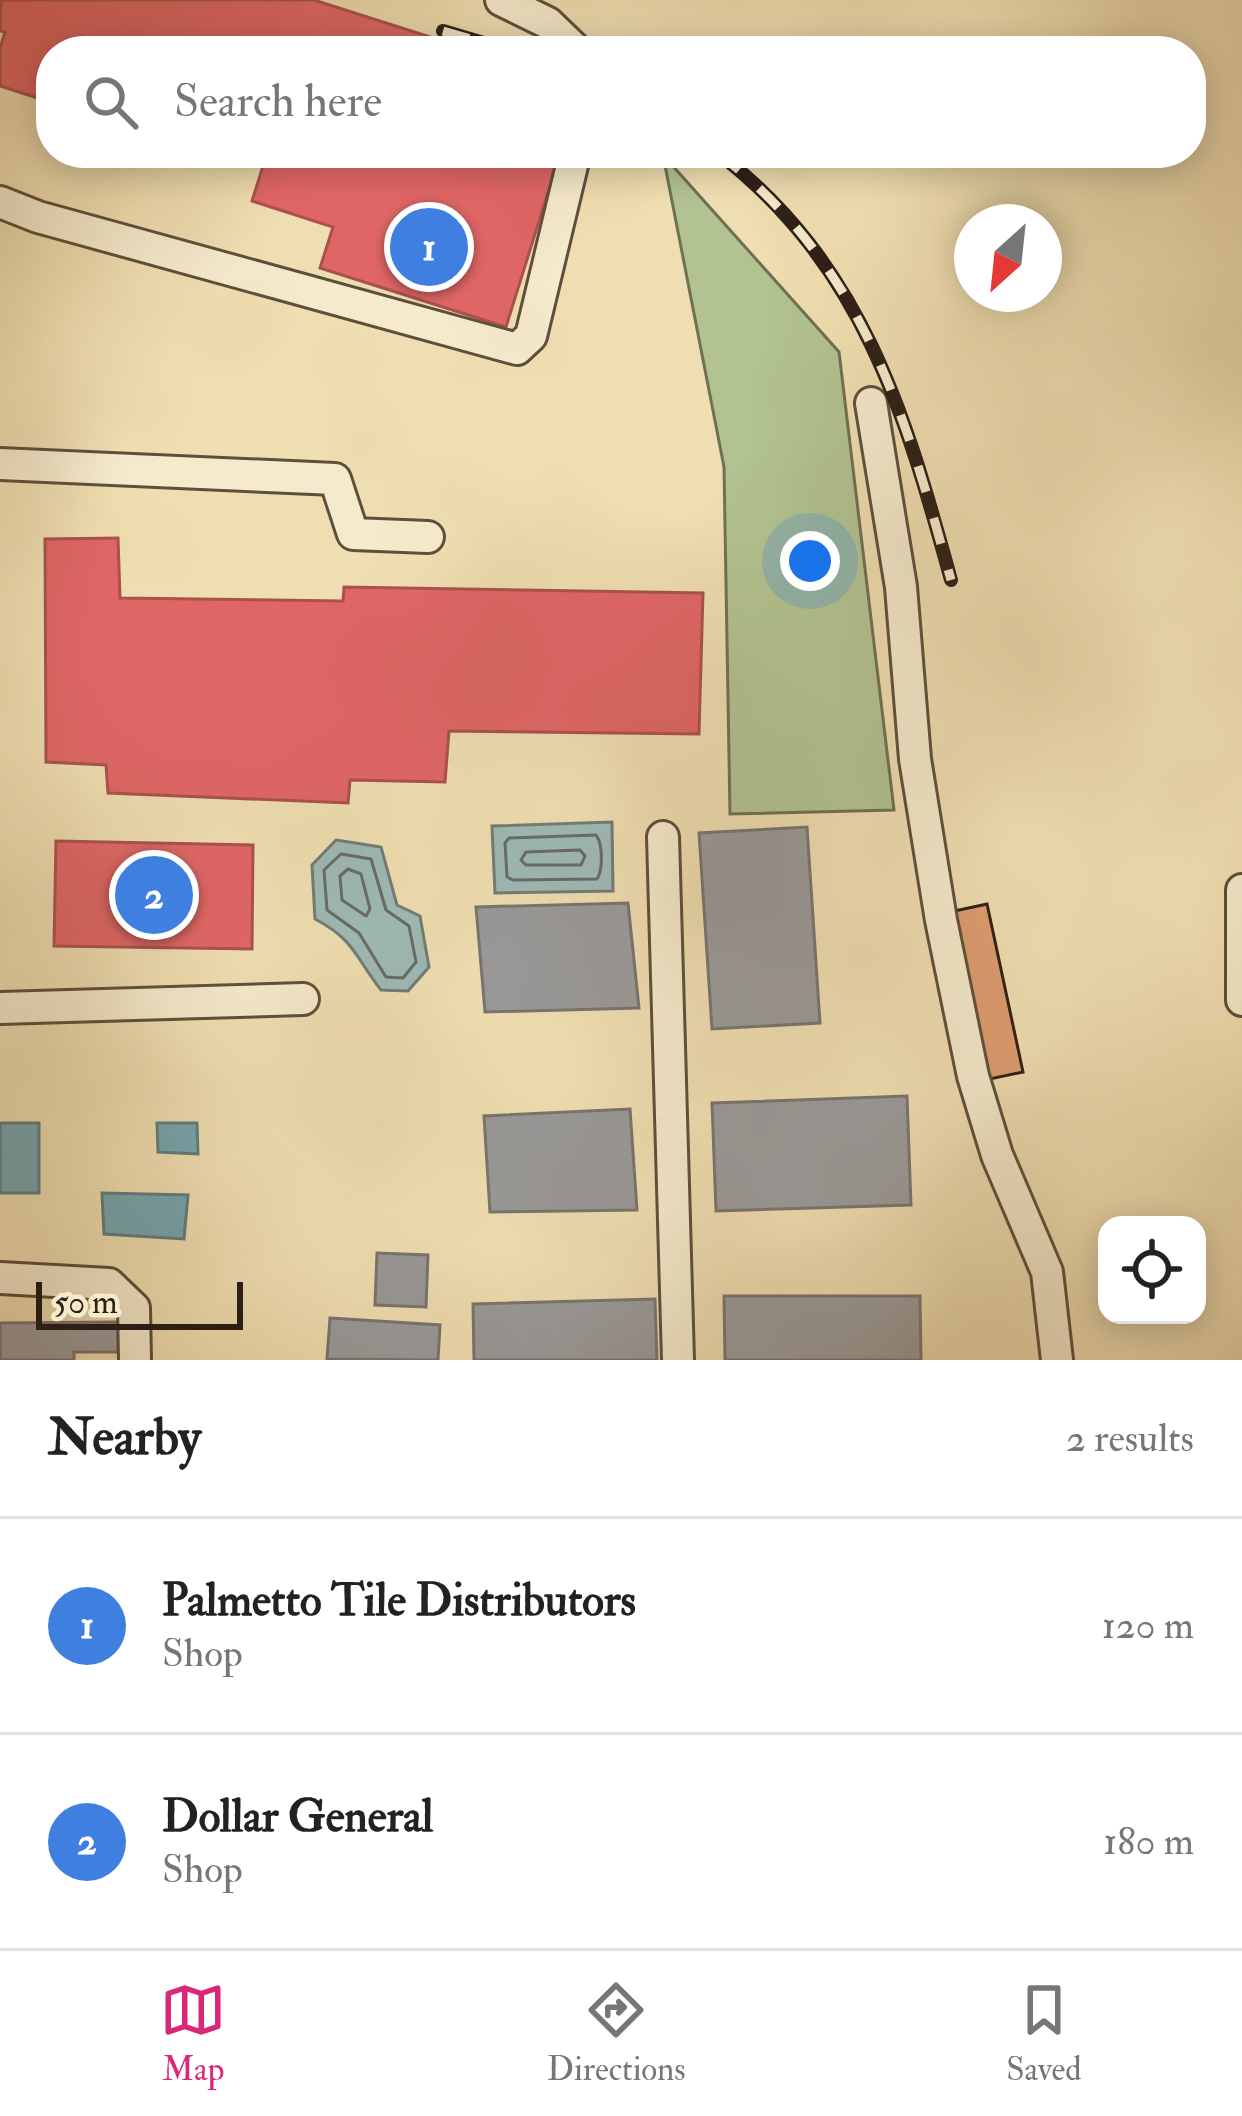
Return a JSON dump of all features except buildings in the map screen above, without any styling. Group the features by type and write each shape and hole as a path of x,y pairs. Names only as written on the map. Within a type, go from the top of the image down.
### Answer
{"street":[{"path":"501,0 548,23 561,36"},
{"path":"0,202 38,217 518,349 532,335 571,168"},
{"path":"871,404 901,587 916,759 945,942 973,1076 997,1155 1047,1272 1057,1360"},
{"path":"0,464 335,478 353,534 428,537"},
{"path":"663,837 678,1360"},
{"path":"1242,890 1242,1000"},
{"path":"0,1008 303,999"},
{"path":"0,1278 109,1284 134,1308 135,1360"}],"green space":[{"path":"666,168 675,168 839,352 894,810 730,814 724,467"}],"water":[{"path":"612,822 613,891 495,893 492,826"},
{"path":"336,840 381,847 397,905 420,916 429,967 408,991 381,990 347,942 315,919 312,865"}],"railway":[{"path":"443,31 460,36"},
{"path":"735,168 809,243 871,345 915,458 951,580"}],"place":[{"name":"Palmetto Tile Distributors","path":"429,247"},
{"name":"Dollar General","path":"154,895"}]}
